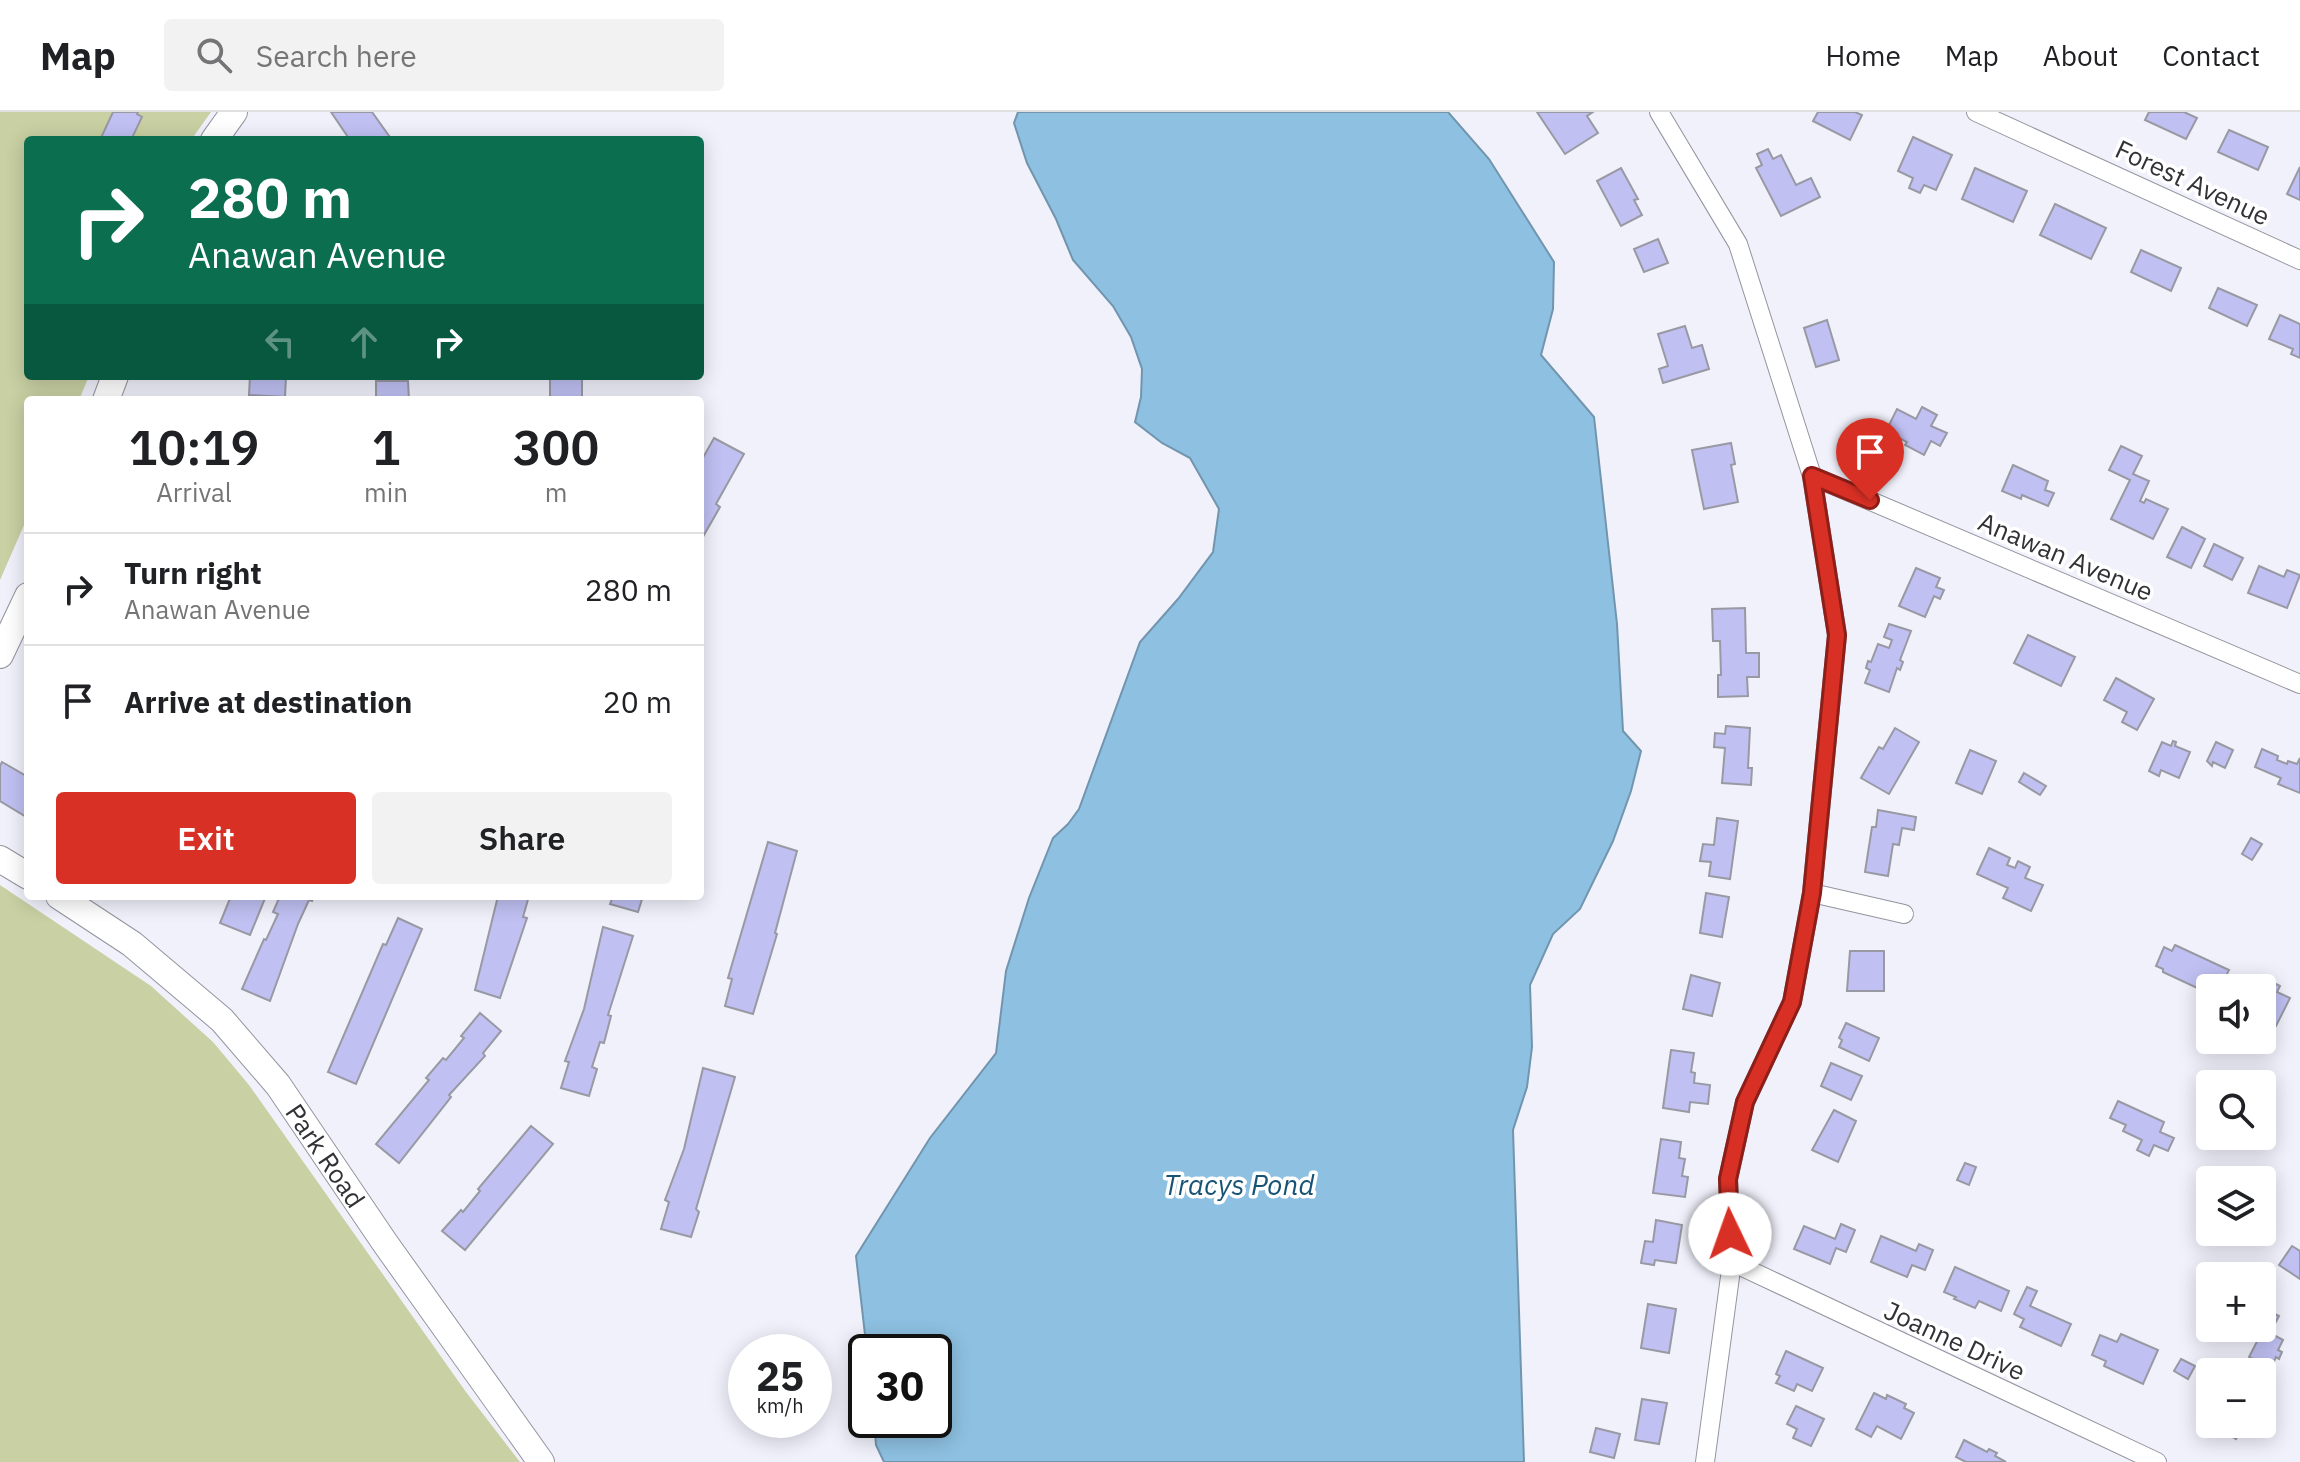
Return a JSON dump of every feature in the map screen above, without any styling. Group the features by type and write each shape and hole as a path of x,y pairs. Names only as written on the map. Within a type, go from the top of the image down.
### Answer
{"main road":[{"path":"217,136 234,112"},
{"path":"0,655 24,604"},
{"path":"0,859 24,874"},
{"name":"Park Road","path":"65,900 132,944 222,1020 278,1085 385,1243 541,1462"}],"street":[{"path":"1659,112 1738,244 1812,476 1837,635 1812,893 1792,1002 1745,1102 1728,1179 1732,1262 1705,1462"},
{"name":"Forest Avenue","path":"1976,112 2300,260"},
{"name":"Anawan Avenue","path":"1812,476 2300,684"},
{"path":"1812,893 1904,914"},
{"name":"Joanne Drive","path":"1732,1262 2157,1462"}],"green space":[{"path":"0,112 211,112 194,136 24,136 24,380 87,380 81,396 24,396 24,525 0,580"},
{"path":"0,885 151,986 213,1042 249,1085 466,1392 520,1462 0,1462"}],"water":[{"name":"Tracys Pond","path":"1018,112 1448,112 1489,159 1554,262 1553,309 1541,355 1594,417 1617,624 1623,731 1641,751 1613,841 1580,909 1553,934 1530,985 1532,1047 1527,1087 1513,1130 1524,1462 884,1462 876,1445 875,1438 952,1438 952,1334 865,1334 856,1256 930,1138 996,1053 1006,971 1029,898 1053,838 1079,809 1140,642 1178,599 1213,552 1219,509 1190,458 1162,443 1135,422 1141,397 1142,369 1131,337 1113,306 1073,260 1027,163 1014,123"}],"building":[{"path":"113,112 138,112 142,117 133,136 102,136"},
{"path":"331,112 372,112 389,136 347,136"},
{"path":"1537,112 1593,112 1587,116 1598,133 1565,154"},
{"path":"1818,112 1855,112 1862,115 1850,140 1813,121"},
{"path":"2149,112 2184,112 2197,118 2186,139 2145,120"},
{"path":"2229,130 2268,147 2258,170 2218,152"},
{"path":"1913,137 1952,155 1936,190 1924,185 1920,193 1909,188 1913,178 1898,171"},
{"path":"1768,149 1773,159 1781,155 1796,185 1811,178 1820,197 1781,216 1756,168 1762,165 1757,154"},
{"path":"2300,167 2300,200 2287,194"},
{"path":"1621,168 1638,199 1634,200 1642,215 1621,226 1597,181"},
{"path":"1975,168 2027,191 2013,222 1962,199"},
{"path":"2055,204 2106,228 2091,259 2040,235"},
{"path":"1658,239 1668,263 1644,272 1634,249"},
{"path":"2141,250 2181,268 2171,291 2131,272"},
{"path":"2218,288 2257,305 2247,326 2209,308"},
{"path":"2280,315 2300,324 2300,358 2291,354 2293,349 2269,339"},
{"path":"1827,320 1839,360 1816,367 1804,328"},
{"path":"1685,326 1692,348 1702,345 1709,369 1663,383 1659,369 1668,366 1658,334"},
{"path":"250,380 286,380 285,396 249,395"},
{"path":"550,380 582,380 582,396 550,396"},
{"path":"376,381 408,381 409,396 376,396"},
{"path":"1922,407 1937,415 1931,426 1947,433 1940,446 1931,441 1924,455 1886,431 1897,409 1916,419"},
{"path":"714,438 744,454 716,504 720,507 704,535 704,456"},
{"path":"1731,443 1735,464 1731,465 1738,502 1704,509 1692,450"},
{"path":"2121,446 2142,456 2133,474 2149,481 2140,501 2144,503 2146,499 2168,509 2153,539 2111,519 2130,480 2109,470"},
{"path":"2013,465 2048,481 2045,490 2054,493 2048,506 2002,491"},
{"path":"2182,527 2205,539 2191,568 2167,557"},
{"path":"2214,544 2243,558 2232,580 2204,566"},
{"path":"2259,566 2284,577 2287,570 2300,575 2287,608 2248,593"},
{"path":"1916,568 1940,578 1936,587 1944,590 1940,599 1934,596 1925,617 1899,606"},
{"path":"1745,608 1746,653 1759,653 1759,677 1747,677 1748,696 1718,697 1720,641 1713,641 1712,609"},
{"path":"1889,624 1911,631 1900,660 1903,662 1900,670 1897,668 1889,692 1865,683 1870,670 1866,668 1868,661 1871,662 1878,644 1889,648 1892,640 1884,637"},
{"path":"2028,635 2075,657 2061,686 2014,663"},
{"path":"2116,678 2154,699 2137,730 2122,722 2127,712 2104,700"},
{"path":"1726,726 1750,728 1748,768 1752,768 1751,785 1722,783 1725,748 1714,747 1715,733 1725,734"},
{"path":"1895,728 1919,742 1889,794 1861,778 1879,747 1883,749"},
{"path":"2173,741 2176,742 2175,746 2190,752 2179,778 2161,770 2159,776 2149,771 2162,742 2171,746"},
{"path":"2216,742 2233,750 2225,768 2213,762 2212,766 2207,761"},
{"path":"2262,749 2287,764 2288,761 2297,764 2300,758 2300,793 2278,784 2281,778 2255,767"},
{"path":"1970,750 1996,761 1982,794 1956,783"},
{"path":"2,762 24,775 24,816 0,801"},
{"path":"2024,773 2046,786 2040,795 2019,782"},
{"path":"1878,810 1916,817 1914,830 1902,828 1899,845 1893,844 1888,876 1865,872"},
{"path":"1717,818 1738,821 1730,879 1709,876 1711,862 1700,861 1703,844 1714,845"},
{"path":"2251,838 2262,844 2252,860 2242,854"},
{"path":"768,842 797,851 753,1014 725,1006 732,979 728,978"},
{"path":"1989,848 2010,858 2007,865 2015,868 2018,861 2030,867 2025,878 2043,885 2031,911 2003,898 2008,888 1977,874"},
{"path":"1706,893 1729,897 1722,937 1700,933"},
{"path":"229,900 264,900 250,935 220,923"},
{"path":"278,900 309,900 270,1001 242,989 278,914 273,912"},
{"path":"497,900 528,900 523,917 527,918 500,998 475,990"},
{"path":"612,900 642,900 638,912 610,904"},
{"path":"398,918 422,929 356,1084 328,1072 383,944 386,945"},
{"path":"603,927 633,936 608,1015 611,1016 604,1043 600,1042 592,1067 597,1069 589,1096 561,1088 569,1062 565,1061 584,1009"},
{"path":"2175,945 2229,970 2227,974 2196,974 2196,987 2156,966 2164,947 2172,951"},
{"path":"1850,951 1884,951 1884,991 1847,991"},
{"path":"1691,975 1720,983 1712,1016 1683,1009"},
{"path":"2276,984 2280,986 2277,992 2290,998 2276,1026"},
{"path":"480,1013 501,1031 483,1053 485,1056 449,1095 451,1097 399,1163 376,1144 429,1080 426,1078 464,1038 461,1036"},
{"path":"1846,1023 1879,1038 1869,1061 1839,1047 1842,1040 1839,1038"},
{"path":"1671,1050 1694,1053 1691,1072 1695,1073 1694,1083 1710,1085 1708,1104 1690,1102 1689,1112 1663,1108"},
{"path":"1831,1063 1862,1076 1851,1100 1821,1086"},
{"path":"703,1068 735,1077 696,1209 699,1212 691,1237 661,1229 669,1202 665,1200 684,1149"},
{"path":"2118,1101 2164,1122 2160,1132 2174,1138 2168,1151 2154,1145 2149,1156 2137,1150 2142,1140 2123,1131 2126,1125 2110,1118"},
{"path":"1834,1110 1856,1121 1838,1162 1812,1150"},
{"path":"531,1126 553,1144 465,1250 442,1231 461,1210 463,1212 480,1191 478,1189"},
{"path":"1661,1139 1681,1142 1679,1158 1685,1159 1682,1176 1688,1177 1685,1197 1653,1193"},
{"path":"1965,1163 1976,1167 1969,1185 1957,1180"},
{"path":"1656,1220 1682,1225 1676,1263 1655,1260 1654,1265 1641,1263 1645,1241 1653,1242"},
{"path":"1841,1224 1855,1230 1846,1252 1836,1248 1830,1264 1794,1249 1804,1226 1835,1239"},
{"path":"1881,1236 1916,1251 1919,1244 1933,1250 1925,1270 1912,1265 1907,1277 1871,1262"},
{"path":"2292,1246 2300,1251 2300,1279 2279,1265"},
{"path":"1955,1267 2009,1291 2001,1311 1979,1301 1975,1308 1944,1292"},
{"path":"2027,1287 2037,1291 2030,1306 2071,1324 2061,1346 2020,1327 2024,1319 2014,1314"},
{"path":"1648,1304 1676,1309 1669,1353 1641,1348"},
{"path":"2121,1334 2158,1350 2143,1384 2104,1366 2106,1361 2092,1355 2100,1335 2117,1342"},
{"path":"2276,1336 2283,1340 2278,1350 2282,1352 2279,1359 2249,1357 2257,1342 2276,1342"},
{"path":"1786,1351 1823,1368 1812,1391 1797,1384 1794,1391 1776,1383 1780,1376 1776,1374"},
{"path":"2181,1359 2195,1366 2188,1379 2174,1371"},
{"path":"1874,1393 1906,1404 1904,1408 1914,1413 1901,1439 1877,1426 1871,1437 1856,1429"},
{"path":"1642,1399 1667,1403 1659,1444 1635,1440"},
{"path":"1796,1406 1824,1419 1811,1446 1793,1438 1797,1429 1787,1424"},
{"path":"1596,1428 1620,1434 1614,1458 1590,1452"},
{"path":"1964,1440 1987,1452 1989,1449 1997,1453 1995,1456 2006,1462 1966,1462 1956,1457"}],"route":[{"path":"1730,1234 1728,1179 1745,1102 1792,1002 1812,893 1837,635 1812,476 1870,500"}]}
